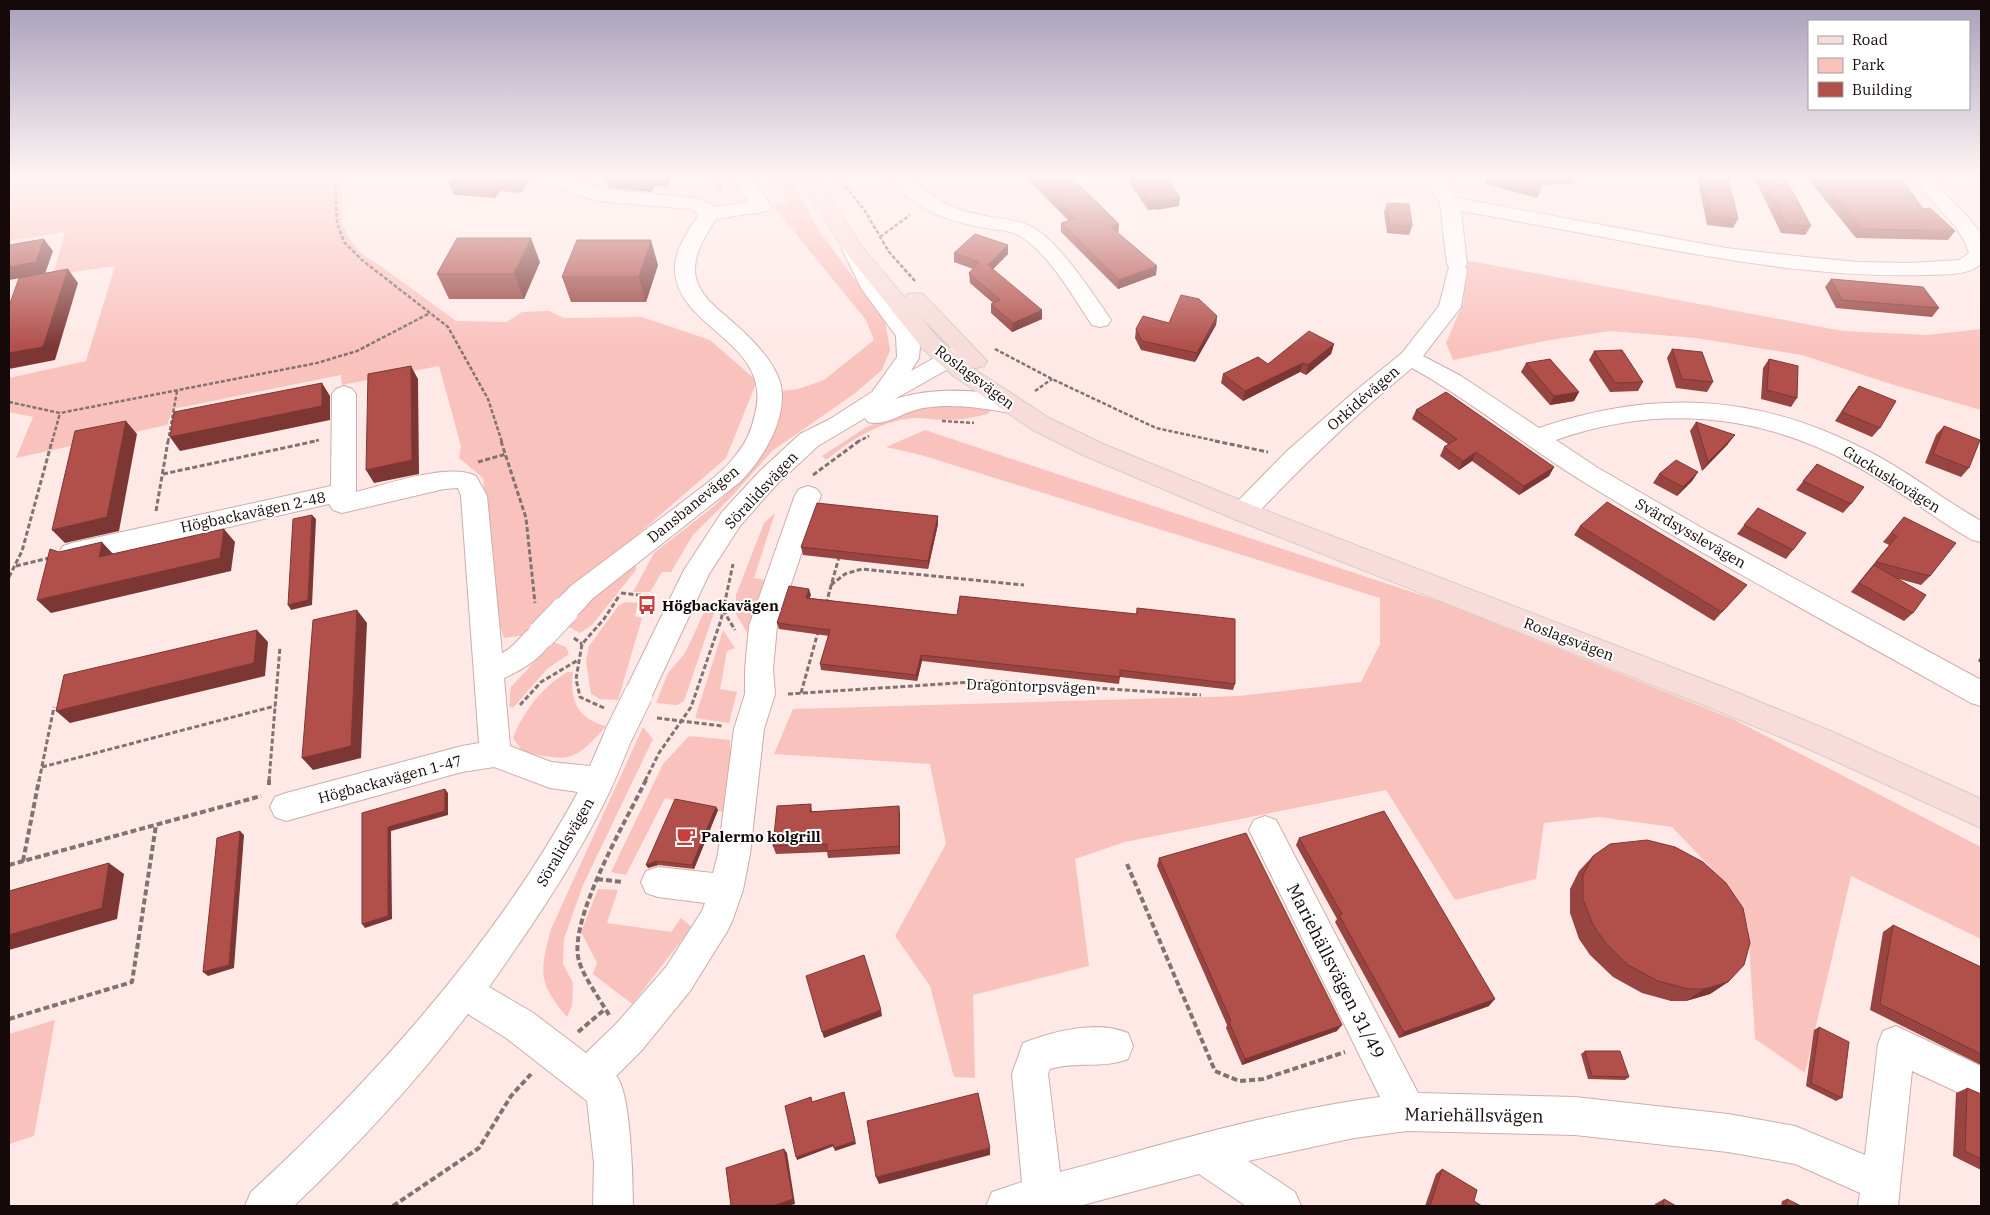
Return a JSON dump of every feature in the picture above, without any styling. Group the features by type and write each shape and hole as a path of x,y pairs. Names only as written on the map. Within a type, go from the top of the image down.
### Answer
{"main road":[{"name":"Roslagsvägen","path":"843,234 851,246 928,342 967,358 1152,473"},
{"name":"Roslagsvägen","path":"861,234 912,297 1011,405 1042,424 1094,450 1243,512 1726,701 1822,741 1981,814"}],"street":[{"name":"Dansbanevägen","path":"489,672 519,658 582,592 716,488 745,461 762,433 770,402 766,378 730,331 703,307 689,287 685,272 687,255 697,234"},
{"path":"1029,234 1036,237 1100,320"},
{"name":"Orkidévägen","path":"1243,512 1296,457 1362,397 1410,358 1450,307 1457,267 1453,234"},
{"path":"1614,234 1696,249 1765,259 1856,268 1910,270 1944,268 1971,262 1979,253 1971,234"},
{"path":"851,246 872,288 907,336 909,346 908,358 876,417"},
{"name":"Söralidsvägen","path":"265,1206 317,1159 409,1059 464,992 534,895 587,805 697,570 715,541 743,505 808,440 876,417 967,358"},
{"name":"Svärdsysslevägen","path":"1410,358 1453,381 1589,474 1981,694"},
{"path":"342,492 344,394"},
{"path":"876,417 908,403 943,397 979,399 1011,405"},
{"name":"Guckuskovägen","path":"1537,438 1563,427 1595,419 1650,410 1706,410 1760,418 1819,437 1864,459 1981,533"},
{"name":"Högbackavägen 2-48","path":"72,553 342,492 342,504 444,480 456,479 466,481 472,486 489,672"},
{"path":"588,1078 629,1037 678,979 716,919 726,890 734,854 749,729 760,682 763,626 809,486"},
{"path":"489,672 494,745 550,775 599,781"},
{"name":"Högbackavägen 1-47","path":"286,807 462,759 494,745"},
{"name":"Mariehällsvägen 31/49","path":"1264,830 1407,1112"},
{"path":"658,882 726,890"},
{"path":"464,992 519,1025 605,1091 613,1163 613,1206"},
{"path":"1879,1195 1896,1044 1981,1085"},
{"path":"1045,1201 1030,1074 1036,1056 1059,1048 1114,1046"},
{"name":"Mariehällsvägen","path":"1006,1206 1045,1201 1201,1153 1354,1119 1407,1112 1575,1116 1728,1133 1795,1145 1831,1159 1879,1195"},
{"path":"1201,1153 1281,1206"}],"path":[{"path":"341,234 344,242 362,260 448,327 488,399 526,518 553,621 582,644"},
{"path":"878,234 889,252 915,281"},
{"path":"880,237 885,234"},
{"path":"9,402 60,413 325,360 357,350 430,313"},
{"path":"967,358 1052,379 1156,428 1296,457"},
{"path":"1035,391 1052,379"},
{"path":"152,534 177,391"},
{"path":"9,577 22,551 60,413"},
{"path":"809,486 858,440 876,417"},
{"path":"939,421 980,422"},
{"path":"163,474 342,435"},
{"path":"824,612 841,550"},
{"path":"16,566 72,553"},
{"path":"629,1037 604,1010 579,962 577,946 583,915 596,879 659,753 691,707 721,620 734,559"},
{"path":"832,585 845,574 862,569 1024,585"},
{"path":"621,593 656,597"},
{"path":"800,693 819,630"},
{"path":"9,865 268,794 280,647"},
{"path":"494,745 541,682 578,659"},
{"name":"Dragontorpsvägen","path":"760,682 800,693 989,682 1201,695"},
{"path":"42,767 275,706"},
{"path":"23,861 54,707"},
{"path":"682,722 749,729"},
{"path":"9,1019 132,982 156,825"},
{"path":"1127,864 1215,1070 1239,1082 1263,1079 1372,1043"},
{"path":"596,879 622,882"},
{"path":"393,1206 479,1148 511,1096 527,1077 604,1010"}],"green space":[{"path":"9,234 54,234 9,241"},
{"path":"65,234 347,234 352,243 362,254 456,321 507,322 522,312 549,311 564,318 642,317 710,340 757,381 726,458 525,635 504,638 496,615 483,478 459,458 461,446 439,366 342,385 341,375 173,409 167,425 16,458 33,417 9,412 9,378 86,361 115,266 53,275"},
{"path":"796,234 821,234 885,321 890,350 882,370 854,394 772,451 733,495 693,535 671,572 662,572 650,592 633,592 654,553 713,507 747,474 781,391 798,389 824,380 874,340 866,320"},
{"path":"1460,259 1843,331 1927,335 1981,329 1981,410 1894,385 1802,355 1696,338 1610,331 1550,340 1453,360 1446,343 1464,301"},
{"path":"952,401 991,409 988,414 962,419 916,418 891,422 857,438 826,460 822,456 865,428 907,409"},
{"path":"925,430 1442,602 1733,719 1981,847 1981,939 1851,876 1805,1073 1755,1039 1748,926 1716,873 1672,827 1599,817 1544,823 1536,879 1455,900 1386,790 1125,842 1075,859 1089,966 973,995 975,1078 954,1077 930,986 895,936 946,844 930,764 774,754 793,709 1239,696 1361,682 1380,644 1380,598 921,455 886,447"},
{"path":"775,513 754,578 771,581 751,639 736,614 736,595 764,523"},
{"path":"636,565 636,570 592,625 580,633 567,626 591,599"},
{"path":"625,602 638,603 635,616 642,618 618,700 600,699 591,694 586,661 589,646 619,605"},
{"path":"705,610 715,610 684,701 677,705 656,703 668,673 685,653"},
{"path":"723,630 735,648 727,651 720,689 737,692 729,723 695,718"},
{"path":"553,642 566,647 569,654 547,669 513,708 509,706 511,687"},
{"path":"567,672 573,672 574,700 582,713 588,719 606,726 586,747 570,756 551,757 523,752 513,738 522,718 542,692"},
{"path":"643,727 653,739 583,885 564,939 563,964 573,983 572,1005 567,1017 550,994 544,976 543,966 551,929"},
{"path":"689,736 730,740 731,814 665,798 626,875 611,872 663,764"},
{"path":"598,889 618,890 607,923 671,932 681,918 692,927 632,1004 593,974 597,963 581,932"},
{"path":"55,1020 34,1136 9,1144 9,1034"}],"building":[{"path":"975,234 1008,245 988,265 1042,310 1013,323 991,304 1000,300 969,273 979,262 954,253"},
{"path":"1072,234 1119,234 1157,266 1119,280"},
{"path":"457,238 531,238 514,274 437,274"},
{"path":"44,239 36,262 9,267 9,245"},
{"path":"577,240 651,240 639,277 562,277"},
{"path":"68,269 43,347 9,353 9,306 19,278"},
{"path":"1831,279 1923,287 1939,308 1842,300"},
{"path":"1181,295 1199,299 1217,316 1197,353 1142,341 1136,329 1143,316 1169,323"},
{"path":"1309,331 1334,344 1308,365 1303,363 1245,391 1223,374 1258,357 1268,364"},
{"path":"1672,349 1702,352 1713,382 1682,379"},
{"path":"1622,350 1643,382 1615,383 1594,351"},
{"path":"1550,359 1579,392 1554,396 1526,363"},
{"path":"1769,359 1798,366 1797,398 1767,390"},
{"path":"411,366 412,460 366,470 368,374"},
{"path":"322,383 322,406 170,437 174,412"},
{"path":"1859,386 1896,401 1880,428 1842,412"},
{"path":"1446,392 1554,467 1524,486 1476,452 1463,461 1444,447 1457,439 1416,410"},
{"path":"126,421 107,517 52,530 75,431"},
{"path":"1696,422 1735,435 1708,462"},
{"path":"1944,426 1980,440 1969,468 1933,454"},
{"path":"1676,460 1698,472 1683,487 1659,474"},
{"path":"1817,464 1864,487 1851,504 1803,481"},
{"path":"1607,502 1747,585 1722,612 1580,526"},
{"path":"817,503 938,516 928,561 801,547"},
{"path":"1758,508 1806,533 1793,550 1744,525"},
{"path":"312,515 308,600 288,605 293,519"},
{"path":"1904,517 1956,543 1930,576 1876,562 1897,536 1891,533"},
{"path":"224,529 220,558 37,600 50,549 59,552 102,542 99,557"},
{"path":"1874,565 1926,595 1913,613 1859,583"},
{"path":"789,586 809,589 806,598 957,615 960,596 1137,614 1137,608 1235,619 1235,684 1120,670 1120,677 921,655 916,675 820,664 830,630 777,623"},
{"path":"357,610 351,746 302,758 313,620"},
{"path":"257,630 254,663 56,711 64,675"},
{"path":"445,789 445,811 388,827 388,916 362,924 362,813"},
{"path":"675,799 716,807 692,865 656,861 646,865"},
{"path":"811,804 810,812 899,806 899,846 827,851 827,844 773,846 777,806"},
{"path":"1384,811 1495,999 1404,1032 1339,915 1342,914 1299,838"},
{"path":"240,831 229,965 203,972 217,838"},
{"path":"1246,833 1342,1025 1245,1059 1229,1022 1231,1021 1159,858"},
{"path":"1647,840 1675,847 1703,862 1726,883 1743,908 1750,943 1744,965 1728,982 1704,989 1688,989 1658,981 1628,965 1605,942 1593,925 1583,899 1583,875 1593,856 1610,844"},
{"path":"109,863 102,908 9,935 9,891"},
{"path":"1893,925 1981,967 1981,1054 1880,1004"},
{"path":"864,955 881,1010 822,1032 806,976"},
{"path":"1819,1027 1849,1042 1842,1098 1811,1083"},
{"path":"1585,1051 1620,1051 1629,1077 1592,1076"},
{"path":"1967,1088 1981,1094 1981,1159 1965,1151"},
{"path":"844,1092 855,1141 834,1148 833,1144 796,1157 785,1106 811,1097 812,1102"},
{"path":"978,1093 990,1148 876,1177 867,1121"},
{"path":"784,1149 793,1199 773,1206 731,1206 726,1168"},
{"path":"1442,1169 1477,1190 1474,1201 1482,1206 1430,1206"},
{"path":"1664,1199 1676,1206 1663,1206"},
{"path":"1787,1199 1801,1206 1786,1206"}],"place":[{"name":"Högbackavägen","path":"647,605"},
{"name":"Palermo kolgrill","path":"686,836"}]}
